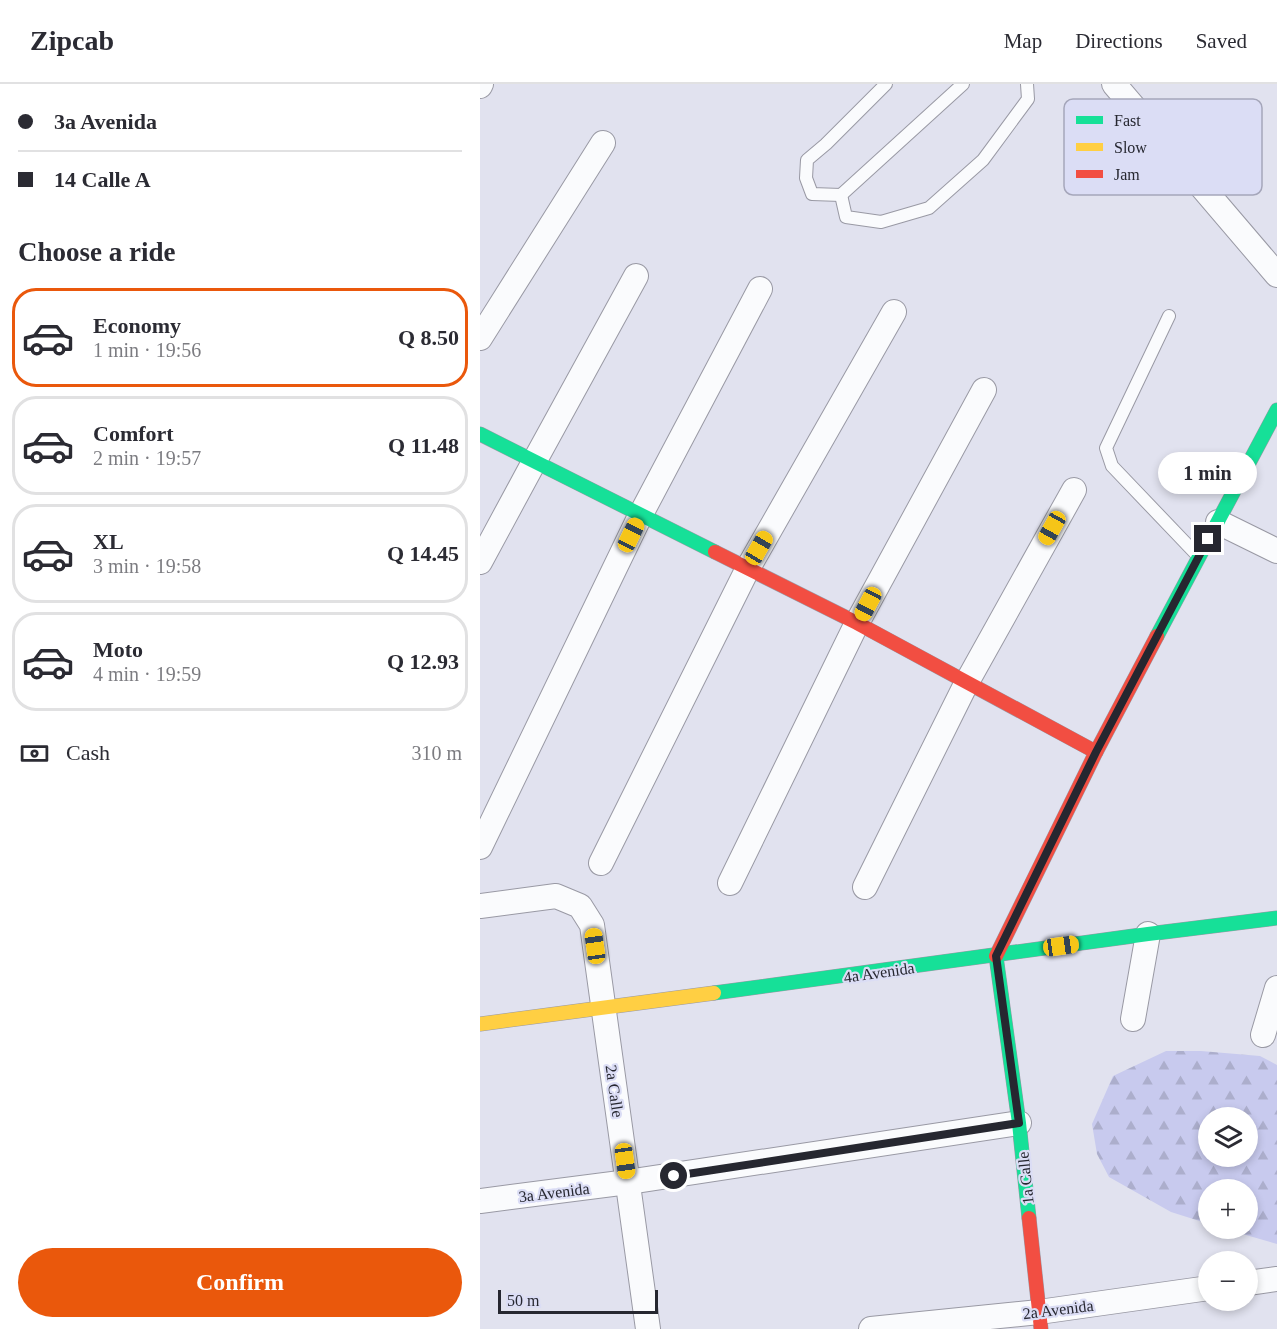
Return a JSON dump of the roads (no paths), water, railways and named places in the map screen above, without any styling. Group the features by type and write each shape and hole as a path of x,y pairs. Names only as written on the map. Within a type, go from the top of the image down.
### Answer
{"street":[{"path":"1114,84 1127,99"},
{"path":"480,339 603,143"},
{"path":"1209,195 1277,275"},
{"path":"480,562 636,276"},
{"path":"480,847 641,514 760,289"},
{"path":"601,863 748,568 894,312"},
{"path":"730,883 857,623 984,390"},
{"path":"996,956 1096,752 1199,557 1218,522 1269,444 1277,410"},
{"path":"480,434 857,623 1096,752"},
{"path":"865,887 967,682 1074,490"},
{"path":"1218,522 1277,551"},
{"name":"2a Calle","path":"480,906 556,896 580,906 592,925 648,1329"},
{"name":"4a Avenida","path":"480,1024 1277,918"},
{"path":"1133,1018 1148,934"},
{"name":"1a Calle","path":"996,956 1019,1123 1040,1320"},
{"path":"1263,1035 1277,988"},
{"name":"3a Avenida","path":"480,1201 628,1182 1019,1123"},
{"path":"1258,1282 1277,1279"},
{"name":"2a Avenida","path":"871,1329 1040,1320 1198,1290"}],"lane":[{"path":"886,84 807,160 806,178 812,194 841,195 963,84"},
{"path":"841,195 846,217 881,222 929,208 983,160 1028,99 1027,84"},
{"path":"1169,316 1106,448 1112,466 1199,557"}]}
